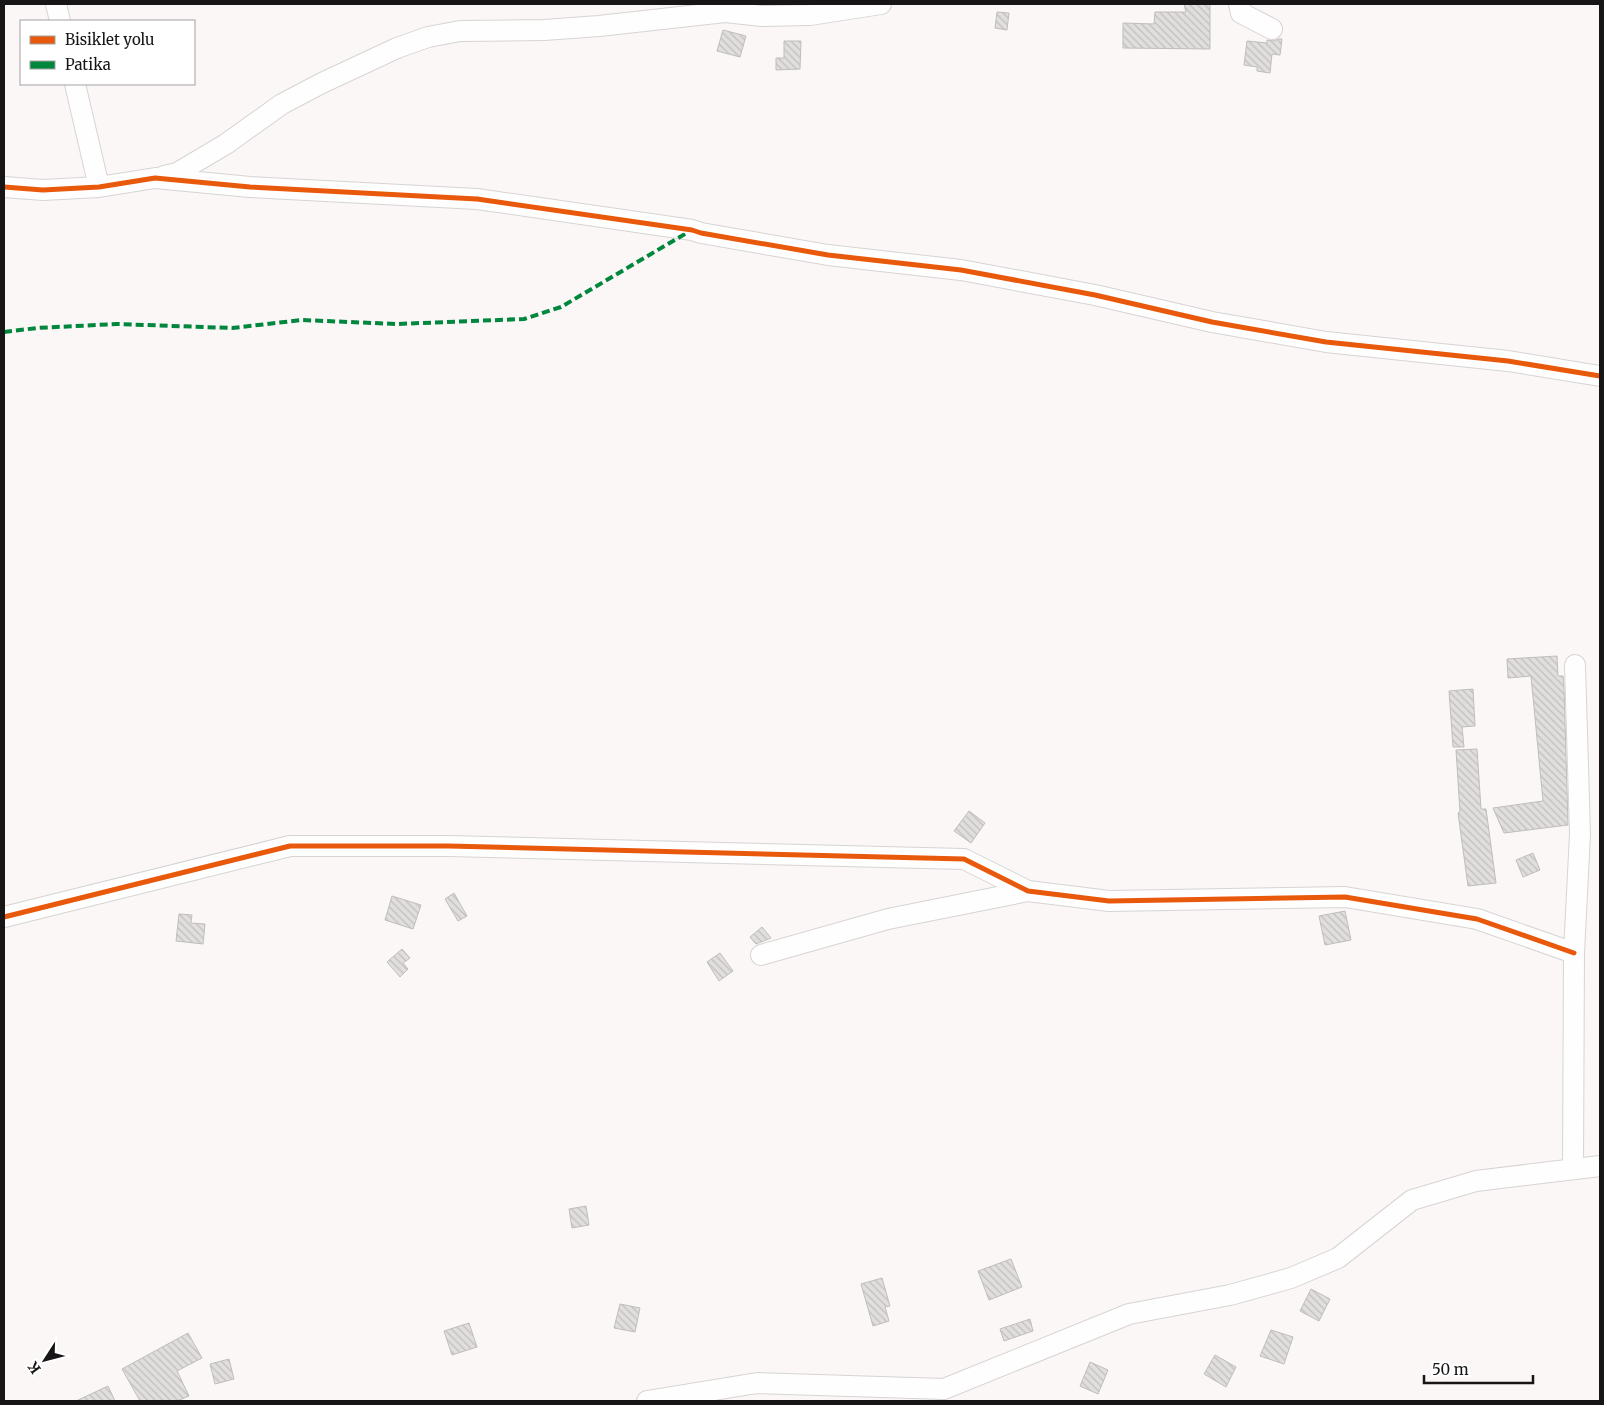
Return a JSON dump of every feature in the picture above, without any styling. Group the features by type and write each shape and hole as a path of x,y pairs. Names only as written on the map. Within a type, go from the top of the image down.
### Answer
{"street":[{"path":"56,4 60,20"},
{"path":"4,187 43,190 99,187 177,173 226,144 282,104 397,48 428,37 460,31 544,30 599,26 725,12 762,16 810,15 882,4"},
{"path":"1239,4 1241,13 1272,29"},
{"path":"75,85 99,187"},
{"path":"155,178 250,187 477,199 692,230 828,255 962,270 1095,295 1212,322 1326,342 1508,360 1600,376"},
{"path":"1573,1169 1574,953 1580,834 1575,665"},
{"path":"4,917 290,846 449,846 964,858 1028,891"},
{"path":"762,955 888,919 1028,891 1109,901 1345,898 1477,919 1574,953"},
{"path":"648,1401 758,1383 944,1389 1129,1314 1230,1295 1291,1278 1338,1258 1412,1200 1476,1181 1600,1166"}],"building":[{"path":"1184,4 1210,4 1210,49 1123,48 1123,23 1154,24 1155,12 1186,12"},
{"path":"997,12 1009,13 1007,30 995,28"},
{"path":"723,30 746,36 740,57 717,51"},
{"path":"1282,39 1280,55 1272,54 1270,73 1257,71 1257,67 1244,65 1247,41 1267,43 1267,40"},
{"path":"784,41 801,41 800,69 776,70 776,58 784,58"},
{"path":"1557,656 1558,676 1563,676 1564,687 1568,825 1504,833 1493,808 1543,801 1531,676 1508,678 1507,659"},
{"path":"1473,689 1475,726 1462,727 1464,747 1453,747 1449,691"},
{"path":"1477,749 1481,809 1486,809 1496,883 1468,886 1458,813 1460,812 1456,750"},
{"path":"969,811 985,823 971,843 954,831"},
{"path":"1533,853 1540,870 1523,877 1516,860"},
{"path":"454,893 467,916 458,921 445,899"},
{"path":"392,896 421,905 413,929 385,920"},
{"path":"1345,911 1351,940 1325,945 1319,916"},
{"path":"179,914 192,915 191,923 205,924 203,944 176,941"},
{"path":"762,927 771,938 756,944 750,937"},
{"path":"402,949 410,958 403,963 408,969 400,977 387,962"},
{"path":"720,953 733,971 719,981 707,962"},
{"path":"586,1206 589,1225 572,1228 569,1209"},
{"path":"1011,1259 1022,1287 989,1300 978,1271"},
{"path":"882,1278 890,1306 885,1307 889,1321 873,1326 861,1284"},
{"path":"1311,1289 1330,1299 1319,1321 1300,1311"},
{"path":"620,1304 640,1308 635,1332 614,1328"},
{"path":"1030,1319 1033,1331 1004,1341 1000,1329"},
{"path":"469,1323 477,1347 452,1355 444,1331"},
{"path":"1271,1330 1293,1337 1284,1364 1260,1356"},
{"path":"188,1333 202,1358 177,1371 189,1396 177,1401 140,1401 122,1369"},
{"path":"1215,1355 1236,1367 1226,1387 1204,1374"},
{"path":"229,1359 234,1379 215,1384 210,1364"},
{"path":"1090,1362 1108,1370 1098,1394 1080,1386"},
{"path":"108,1386 115,1401 76,1401"}],"marked path":[{"path":"4,332 37,328 117,324 232,328 302,320 396,324 524,319 561,307 690,231"}],"cycle path":[{"path":"4,187 43,190 99,187 155,178 250,187 477,199 692,230 828,255 961,270 1095,295 1212,322 1326,342 1508,361 1600,376"},
{"path":"4,917 290,846 449,846 964,859 1028,891 1109,901 1345,897 1477,919 1574,953"}]}
